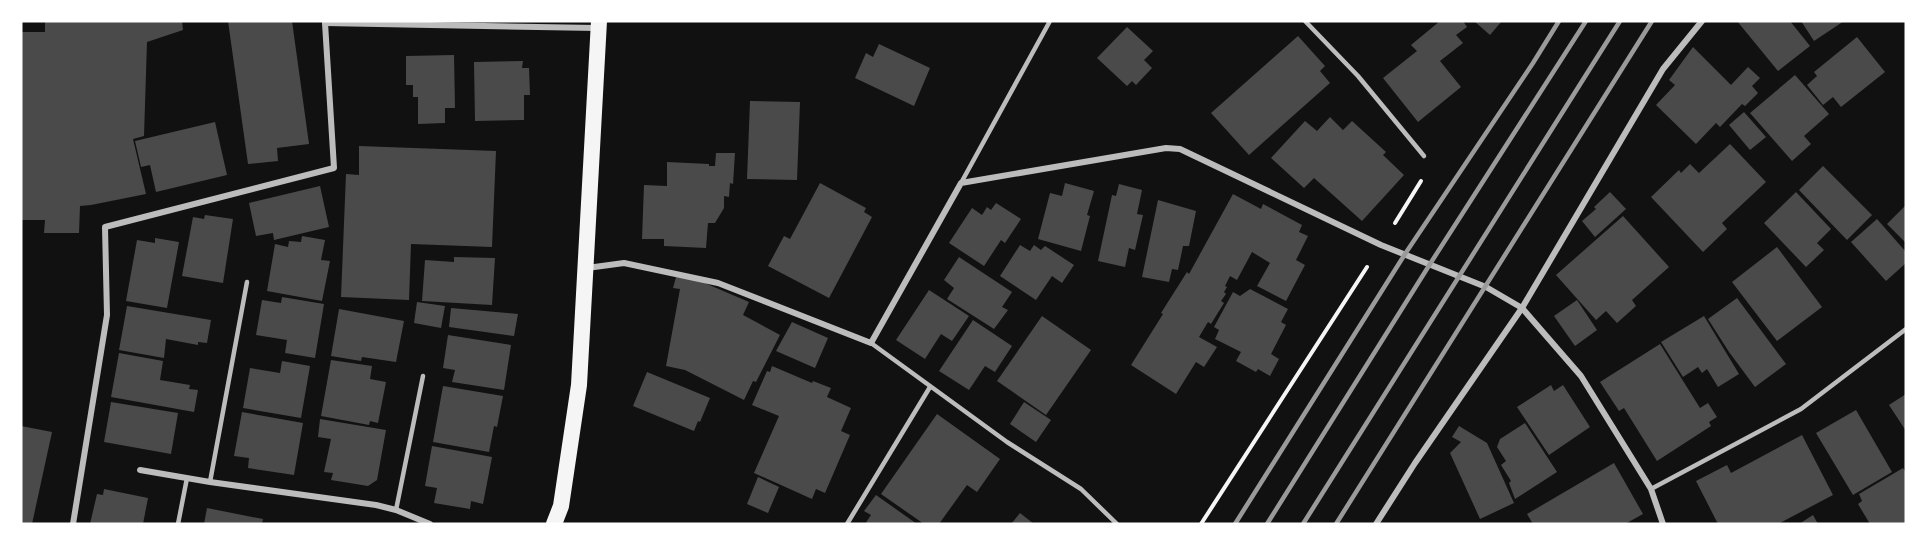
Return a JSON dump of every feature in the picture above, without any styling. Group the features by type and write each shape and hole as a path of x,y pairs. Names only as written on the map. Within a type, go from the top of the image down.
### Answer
{"highway":[{"path":"554,524 561,506 579,385 599,25"}],"street":[{"path":"1376,524 1414,463 1522,308 1663,69 1702,21"},
{"path":"74,524 107,315 105,227 334,168 325,22 599,25"},
{"path":"585,268 624,263 718,283 871,343 961,183 1166,148 1180,149 1381,244 1486,287 1522,308 1581,376 1651,489 1663,524"},
{"path":"140,470 376,505 396,510 430,524"}],"lane":[{"path":"961,183 1050,21"},
{"path":"1305,21 1358,76 1424,156"},
{"path":"210,482 247,282"},
{"path":"1651,489 1802,409 1906,329"},
{"path":"871,343 1007,442 1081,489 1117,524"},
{"path":"396,510 423,376"},
{"path":"847,524 930,387"},
{"path":"178,524 187,478"}],"path":[{"path":"1201,524 1431,164 1424,156"}],"building":[{"path":"45,21 182,21 183,30 147,42 144,136 133,139 146,194 80,206 79,233 44,233 45,220 21,220 21,32 45,32"},
{"path":"228,21 292,21 309,144 277,148 278,161 248,164"},
{"path":"1440,21 1463,21 1467,27 1456,35 1463,43 1440,61 1461,87 1418,122 1383,78 1417,51 1411,45"},
{"path":"1474,21 1502,21 1490,35"},
{"path":"1737,21 1790,21 1810,46 1778,71"},
{"path":"1801,21 1844,21 1814,41"},
{"path":"1127,27 1153,51 1144,60 1152,68 1136,85 1132,81 1127,86 1097,58"},
{"path":"1298,36 1325,66 1320,71 1330,83 1249,155 1211,113"},
{"path":"1857,37 1885,72 1841,107 1833,97 1823,105 1807,85 1817,76 1814,72"},
{"path":"879,44 930,68 914,106 855,78 866,53 873,57"},
{"path":"1693,47 1731,85 1748,67 1760,78 1752,86 1758,93 1745,106 1742,104 1720,127 1716,123 1696,144 1656,105 1675,85 1669,80"},
{"path":"454,55 455,108 445,108 445,123 418,124 418,97 413,97 413,85 406,85 406,56"},
{"path":"523,61 522,68 529,68 530,95 524,95 524,120 475,121 474,62"},
{"path":"1795,75 1829,114 1804,136 1811,144 1792,161 1750,113"},
{"path":"750,101 800,102 797,180 747,179"},
{"path":"1744,112 1766,137 1750,150 1729,125"},
{"path":"1330,117 1343,130 1352,121 1386,152 1383,155 1404,175 1362,221 1314,178 1304,188 1271,158 1305,121 1317,131"},
{"path":"215,122 227,175 156,192 150,165 141,167 135,141"},
{"path":"1730,144 1766,182 1722,223 1727,229 1703,252 1651,197 1679,170 1681,173 1690,164 1699,173"},
{"path":"359,146 496,151 492,247 411,244 409,300 341,297 346,174 359,175"},
{"path":"716,153 735,153 733,184 730,183 729,197 724,196 724,208 715,223 708,223 706,248 664,246 664,239 642,239 644,185 667,186 667,162 715,166"},
{"path":"1823,166 1872,215 1847,240 1799,190"},
{"path":"820,183 866,208 864,212 872,217 829,298 768,266 784,236 790,239"},
{"path":"1065,183 1094,191 1081,251 1038,239 1050,193 1062,196"},
{"path":"1119,184 1142,190 1137,214 1143,215 1135,250 1129,248 1125,267 1098,261 1112,195 1116,196"},
{"path":"320,186 329,227 274,240 273,233 256,236 249,203"},
{"path":"1610,192 1626,209 1595,237 1582,221"},
{"path":"1796,192 1831,229 1817,243 1824,250 1806,267 1764,223"},
{"path":"1233,194 1261,209 1263,204 1302,225 1299,232 1308,236 1296,260 1305,265 1286,301 1257,286 1270,263 1252,252 1237,280 1230,276 1225,286 1227,287 1224,292 1226,294 1221,301 1224,303 1211,324 1208,322 1199,337 1217,347 1204,367 1196,362 1176,394 1131,365 1187,272 1189,274"},
{"path":"1158,200 1196,211 1189,246 1183,246 1178,270 1172,269 1169,282 1142,277"},
{"path":"996,203 1021,219 1005,243 1001,240 984,266 949,243 972,208 982,215 987,207 991,210"},
{"path":"1906,205 1906,243 1887,224"},
{"path":"205,215 233,219 223,283 182,276 193,217 204,219"},
{"path":"1623,216 1669,267 1632,300 1636,306 1617,323 1606,311 1596,320 1556,275"},
{"path":"1877,219 1906,252 1906,263 1886,281 1851,242"},
{"path":"302,236 325,240 321,260 330,261 322,301 267,291 275,244 288,247 289,241 301,242"},
{"path":"155,238 179,242 167,308 126,301 137,240 155,243"},
{"path":"1020,245 1030,251 1034,245 1041,250 1045,246 1074,265 1062,283 1052,276 1036,300 1000,276"},
{"path":"1777,247 1822,307 1777,341 1732,282"},
{"path":"454,257 495,258 492,305 422,301 425,260 454,262"},
{"path":"959,257 1012,292 1002,307 1008,310 994,329 947,299 954,288 944,280"},
{"path":"676,277 700,281 749,302 743,315 780,335 744,400 685,370 666,366 680,289 673,288"},
{"path":"1250,289 1288,309 1281,322 1286,325 1271,354 1279,359 1270,376 1258,369 1256,372 1236,361 1241,352 1215,339 1219,330 1214,327 1233,292 1240,296"},
{"path":"929,290 969,316 952,341 941,334 925,359 896,340"},
{"path":"282,297 324,304 315,358 285,353 287,340 256,335 262,300 281,303"},
{"path":"1737,298 1786,364 1755,387 1708,319"},
{"path":"1577,300 1597,330 1575,346 1554,316"},
{"path":"417,302 445,306 441,328 414,323"},
{"path":"127,306 211,320 207,343 198,342 198,345 166,339 164,358 119,350"},
{"path":"451,308 518,314 514,336 449,327"},
{"path":"339,309 404,321 396,362 362,357 361,361 331,356"},
{"path":"1042,316 1091,350 1046,415 997,381"},
{"path":"1704,316 1739,374 1718,387 1707,369 1702,373 1698,367 1683,377 1661,342"},
{"path":"973,320 1012,346 995,372 985,366 969,390 939,371"},
{"path":"792,322 828,338 815,368 776,351"},
{"path":"448,335 511,345 504,390 452,382 455,370 443,368"},
{"path":"1660,344 1700,408 1708,403 1717,417 1709,422 1711,426 1657,461 1624,408 1619,411 1600,382"},
{"path":"119,353 163,361 160,380 190,385 189,389 198,390 194,412 111,397"},
{"path":"331,360 372,366 370,379 386,382 378,423 370,421 369,425 321,416"},
{"path":"282,361 310,366 301,418 243,408 250,368 280,373"},
{"path":"772,366 812,383 813,381 831,388 827,397 851,408 841,431 850,435 825,493 816,489 812,499 754,473 779,416 752,405 767,371 770,372"},
{"path":"647,372 710,398 694,431 633,406"},
{"path":"1551,385 1554,391 1563,385 1590,427 1549,455 1517,407"},
{"path":"443,386 503,396 489,452 433,442"},
{"path":"1906,394 1906,431 1889,405"},
{"path":"111,402 178,413 171,454 104,442"},
{"path":"1024,402 1051,420 1036,442 1010,424"},
{"path":"1856,410 1892,472 1853,495 1816,433"},
{"path":"242,412 303,423 294,475 248,468 249,458 234,456"},
{"path":"937,414 1000,459 977,492 967,485 939,524 924,524 881,494"},
{"path":"320,419 386,430 377,480 368,486 331,480 333,473 324,472 331,439 318,437"},
{"path":"1525,423 1557,472 1515,499 1509,483 1511,481 1501,465 1506,461 1497,447 1500,439"},
{"path":"21,426 52,432 32,524 21,524"},
{"path":"1459,426 1487,443 1514,503 1480,519 1450,453 1461,442 1452,437"},
{"path":"1802,435 1833,495 1778,524 1718,524 1696,481 1727,465 1731,473"},
{"path":"432,446 492,457 483,504 471,501 470,509 434,503 437,488 425,486"},
{"path":"1614,463 1643,514 1625,524 1533,524 1527,514"},
{"path":"1903,468 1906,473 1906,524 1870,524 1858,504 1862,501 1859,494"},
{"path":"758,477 779,487 768,513 747,504"},
{"path":"104,489 148,498 143,524 90,524 97,494 103,495"},
{"path":"876,495 917,524 865,524 871,515 864,511"},
{"path":"207,508 263,519 262,524 204,524"},
{"path":"1020,513 1034,524 1011,524"},
{"path":"1813,515 1818,524 1799,524"}],"railway":[{"path":"1235,524 1405,254 1559,21"},
{"path":"1267,524 1586,21"},
{"path":"1303,524 1620,21"},
{"path":"1336,524 1652,21"}]}
